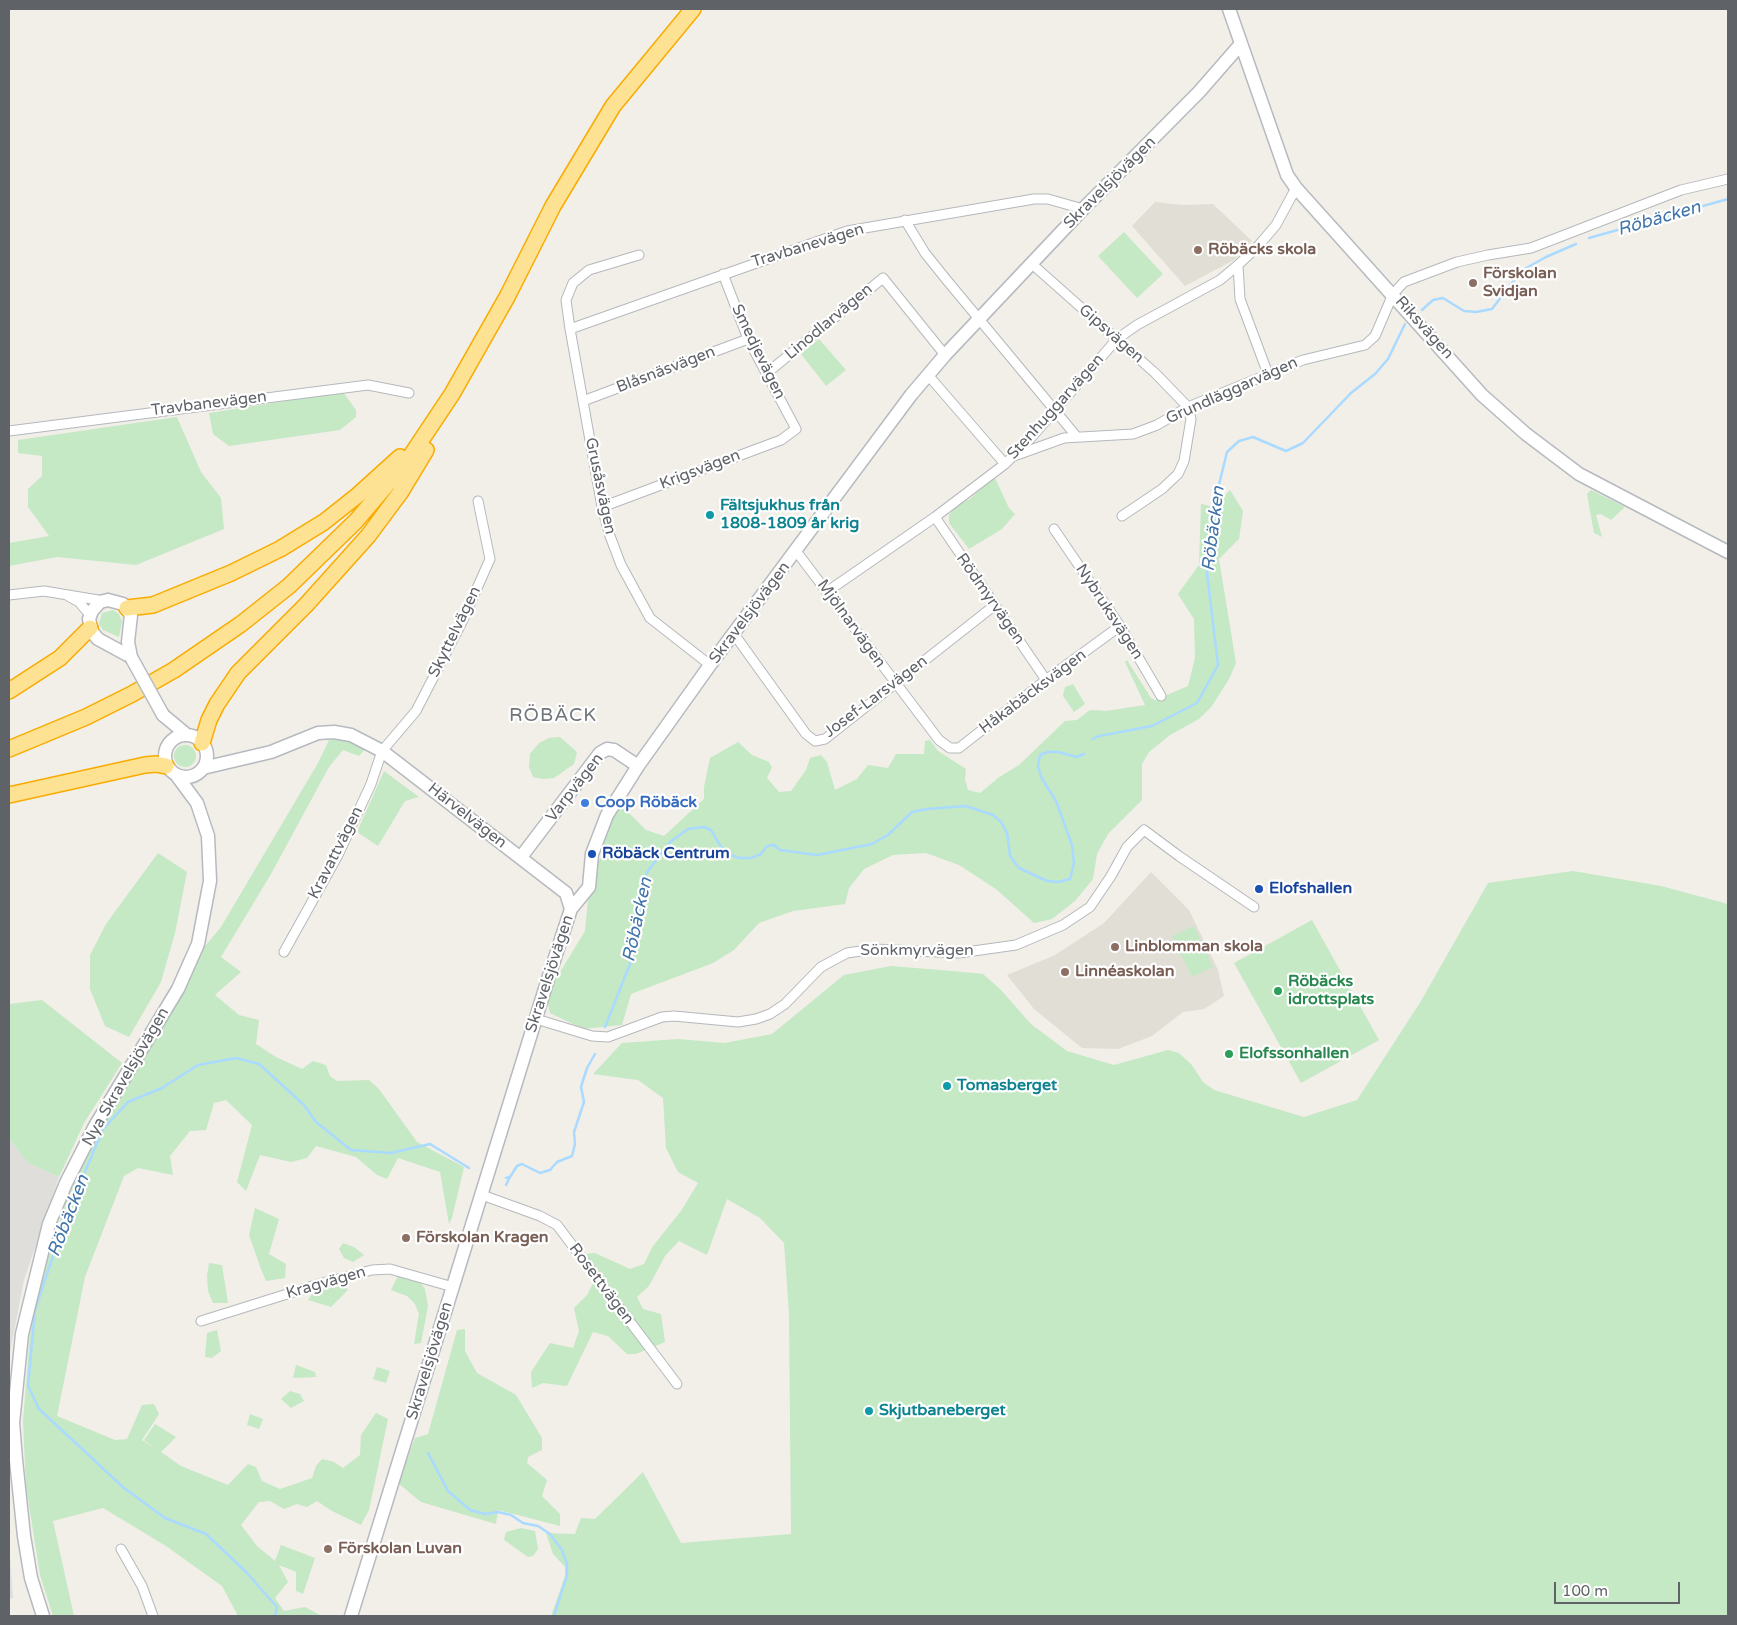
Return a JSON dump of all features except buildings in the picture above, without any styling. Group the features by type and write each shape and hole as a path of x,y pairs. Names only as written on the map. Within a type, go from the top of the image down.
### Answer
{"highway":[{"path":"9,749 49,733 132,694 174,670 241,624 289,586 356,521 408,460 431,426 478,350 553,206 592,138 613,106 692,9"},
{"path":"205,748 209,720 217,704 238,673 306,605 368,536 400,493 465,393 598,144 644,81 705,9"},
{"path":"127,608 138,609 153,605 253,563 297,539 324,522 358,495 431,426"},
{"path":"9,757 66,734 134,701 178,676 230,640 293,591 324,563 360,527 421,458"},
{"path":"9,691 60,658 90,622"},
{"path":"9,794 50,788 146,765 156,764 172,771"}],"street":[{"name":"Riksvägen","path":"1229,9 1287,175 1296,188 1482,395 1526,434 1579,474 1728,552"},
{"name":"Skravelsjövägen","path":"351,1616 571,909 589,887 590,862 594,845 607,815 638,766 710,666 928,375 1083,209 1199,92 1240,45"},
{"path":"1393,294 1404,282 1457,262 1488,254 1531,248 1681,190 1728,178"},
{"name":"Stenhuggarvägen","path":"828,591 934,518 1005,464 1117,339 1137,325 1220,280 1238,265 1276,225 1296,188"},
{"name":"Travbanevägen","path":"570,329 847,231 1034,199 1048,199 1083,209"},
{"path":"905,220 925,254 1077,437"},
{"name":"Grusåsvägen","path":"639,255 589,270 573,283 566,300 570,329 602,507 621,565 650,618 710,666"},
{"name":"Gipsvägen","path":"1032,264 1156,372 1188,407"},
{"path":"1238,265 1240,299 1268,374"},
{"name":"Smedjevägen","path":"723,274 748,339 768,373 796,429"},
{"name":"Linodlarvägen","path":"768,373 882,278 945,355"},
{"name":"Grundläggarvägen","path":"1014,456 1047,443 1077,437 1133,434 1157,425 1188,407 1303,360 1365,345 1375,336 1393,294"},
{"name":"Blåsnäsvägen","path":"583,401 748,339"},
{"path":"928,375 1005,464"},
{"name":"Travbanevägen","path":"9,431 368,384 409,393"},
{"path":"1122,516 1162,489 1178,474 1184,461 1191,419 1188,407"},
{"name":"Krigsvägen","path":"602,507 781,440 796,429"},
{"name":"Skyttelvägen","path":"382,751 416,711 464,617 490,559 478,501"},
{"name":"Rödmyrvägen","path":"934,518 1046,680"},
{"name":"Nybruksvägen","path":"1054,529 1120,626 1161,696"},
{"name":"Mjölnarvägen","path":"796,551 828,591 895,684 943,744"},
{"path":"9,595 34,591 116,601 127,608 132,620 128,642 131,657 163,715 168,743"},
{"path":"60,594 79,602 98,639 131,657"},
{"path":"90,622 96,605 104,601"},
{"name":"Josef-Larsvägen","path":"734,634 806,734 815,741 825,739 995,605"},
{"name":"Håkabäcksvägen","path":"943,744 954,749 959,748 1046,680 1120,626"},
{"path":"163,715 205,748 233,760"},
{"name":"Härvelvägen","path":"233,760 270,752 318,733 334,732 351,735 382,751 521,857 566,893 571,909"},
{"path":"187,734 175,737 168,743 164,752 172,771 187,778 200,771 233,760"},
{"path":"200,771 205,748"},
{"name":"Varpvägen","path":"521,857 600,753 607,749 614,750 638,766"},
{"name":"Kravattvägen","path":"284,952 338,855 371,784 382,751"},
{"name":"Nya Skravelsjövägen","path":"172,771 198,803"},
{"name":"Nya Skravelsjövägen","path":"43,1616 31,1578 24,1536 11,1423 22,1334 49,1224 66,1183 95,1126 178,988 198,944 207,903 210,873 208,836 195,790 200,771"},
{"name":"Sönkmyrvägen","path":"536,1019 587,1035 603,1037 619,1034 662,1017 674,1016 738,1022 770,1014 785,1004 821,967 847,953 867,949 959,952 1016,945 1063,925 1090,907 1111,876 1127,847 1144,830 1254,907"},
{"name":"Rosettvägen","path":"482,1195 540,1216 557,1225 677,1384"},
{"name":"Kragvägen","path":"201,1321 319,1284 372,1270 390,1269 453,1287"},
{"path":"121,1550 142,1586 153,1616"}],"shaded area":[{"name":"Röbäcks skola","path":"1155,202 1182,205 1213,204 1252,241 1234,260 1185,286 1132,226"},
{"path":"1151,872 1189,910 1218,970 1224,996 1204,1009 1183,1012 1152,1036 1118,1049 1082,1048 1034,1009 1007,975 1055,955 1104,923"},
{"path":"9,1139 28,1163 59,1177 24,1280 9,1358"},
{"path":"9,1543 13,1598 9,1599"}],"green space":[{"path":"1124,232 1163,274 1137,298 1098,256"},
{"path":"819,339 846,370 826,386 801,354"},
{"path":"343,392 356,410 356,417 340,430 229,446 213,434 209,413"},
{"path":"177,417 201,472 221,498 224,529 136,565 57,557 9,566 9,543 49,536 28,507 28,489 42,476 42,456 18,453 18,440"},
{"path":"994,476 1009,508 1015,514 1002,529 969,549 949,523 949,515 957,505 970,499"},
{"path":"1230,490 1243,511 1239,539 1219,559 1236,663 1229,679 1212,706 1199,719 1170,735 1149,752 1142,764 1142,800 1108,834 1097,854 1093,879 1075,901 1052,919 1034,923 996,889 959,865 926,853 893,855 864,869 849,888 845,904 793,911 759,923 734,950 713,963 631,994 622,1025 583,1029 550,1013 548,1005 551,987 585,931 588,899 594,889 595,864 603,856 599,844 609,818 620,804 646,830 664,836 704,799 704,787 710,758 738,742 752,755 769,762 772,767 767,778 779,792 791,791 806,770 810,758 821,755 827,762 835,790 857,779 868,765 888,768 896,754 924,754 925,741 930,740 938,751 966,769 965,779 968,790 980,793 998,778 1019,765 1065,721 1077,720 1090,710 1106,711 1145,705 1125,662 1127,660 1151,698 1155,700 1188,686 1195,658 1194,619 1178,594 1199,565 1201,504 1215,507"},
{"path":"1591,490 1625,507 1611,520 1601,514 1596,515 1602,537 1594,533 1587,494"},
{"path":"113,610 119,614 122,621 119,637 103,630 99,624 102,613"},
{"path":"1073,684 1085,704 1074,712 1063,696 1065,687"},
{"path":"560,737 577,752 574,764 554,778 542,779 533,777 529,767 530,754 539,743 549,738"},
{"path":"330,738 368,746 359,756 343,750 329,767 271,874 221,957 241,972 215,995 239,1015 259,1020 256,1044 276,1057 302,1069 313,1061 326,1065 330,1076 337,1081 369,1080 379,1089 417,1142 464,1167 452,1218 449,1224 440,1172 398,1158 387,1179 377,1175 356,1157 316,1146 307,1158 291,1162 260,1155 246,1191 237,1182 252,1125 226,1100 214,1103 206,1130 190,1131 170,1156 173,1175 138,1168 124,1176 85,1277 57,1416 115,1440 127,1439 142,1405 154,1404 159,1414 142,1440 155,1448 144,1440 155,1424 176,1437 161,1452 181,1466 228,1485 248,1464 256,1467 262,1481 280,1489 312,1478 316,1466 322,1459 334,1462 343,1468 360,1455 361,1435 376,1413 388,1419 369,1510 361,1525 332,1511 317,1501 307,1507 297,1504 284,1509 270,1501 259,1502 241,1525 257,1546 275,1561 281,1545 315,1558 303,1594 296,1591 296,1572 279,1565 288,1582 275,1598 284,1611 305,1607 322,1616 238,1616 222,1586 166,1546 103,1508 53,1521 74,1616 53,1616 40,1575 26,1486 23,1421 30,1334 39,1284 71,1186 102,1127 159,1033 201,951 221,927 318,763"},
{"path":"185,745 193,748 196,756 193,764 185,767 177,764 174,756 177,748"},
{"path":"384,771 419,797 405,801 378,846 357,832"},
{"path":"158,853 187,872 175,933 161,982 129,1037 105,1026 90,989 90,955 106,924"},
{"path":"1573,871 1661,886 1728,904 1728,1616 551,1616 565,1576 565,1567 553,1554 546,1533 575,1534 581,1518 595,1519 643,1472 681,1543 791,1534 789,1314 784,1243 760,1218 727,1199 707,1255 679,1241 665,1256 649,1286 637,1297 643,1309 661,1314 665,1342 636,1354 627,1354 608,1336 593,1332 567,1386 543,1383 532,1388 531,1372 550,1343 573,1348 579,1331 574,1308 587,1295 598,1274 584,1254 595,1253 630,1269 644,1264 653,1246 681,1211 698,1183 678,1172 666,1148 663,1098 638,1080 593,1074 622,1043 678,1039 725,1043 772,1034 844,975 891,966 983,974 1000,989 1031,1024 1067,1051 1114,1065 1168,1050 1179,1053 1191,1064 1203,1082 1214,1090 1304,1117 1357,1100 1421,1001 1488,883"},
{"path":"1312,920 1379,1040 1301,1083 1234,963"},
{"path":"1194,926 1213,967 1192,977 1172,936"},
{"path":"42,1000 122,1063 84,1123 59,1177 28,1163 9,1139 9,1004"},
{"path":"255,1208 279,1219 269,1254 286,1264 285,1278 266,1281 249,1235"},
{"path":"343,1243 354,1247 364,1255 353,1262 344,1258 339,1249"},
{"path":"209,1263 222,1265 228,1303 213,1303 208,1291 207,1276"},
{"path":"399,1274 419,1281 425,1289 428,1306 421,1343 414,1344 419,1314 415,1304 407,1296 391,1290"},
{"path":"343,1283 348,1290 331,1307 308,1300 312,1294"},
{"path":"465,1329 465,1351 477,1373 516,1395 542,1438 542,1450 528,1457 527,1463 547,1480 542,1496 560,1514 560,1526 498,1510 496,1524 421,1502 398,1483 415,1438 428,1434 457,1330"},
{"path":"217,1330 221,1351 212,1358 205,1357 207,1333"},
{"path":"296,1365 315,1372 316,1377 293,1378"},
{"path":"377,1367 390,1371 386,1383 373,1379"},
{"path":"290,1391 300,1394 304,1401 291,1408 281,1399"},
{"path":"250,1414 263,1419 259,1429 247,1425"},
{"path":"521,1528 535,1531 538,1549 533,1556 528,1557 504,1540 506,1532"}],"waterway":[{"name":"Röbäcken","path":"1589,238 1728,199"},
{"name":"Röbäcken","path":"1422,310 1433,300 1443,298 1464,311 1476,312 1492,309 1521,271 1546,257 1576,244"},
{"name":"Röbäcken","path":"1093,739 1099,736 1152,726 1197,703 1218,665 1207,573 1213,509 1227,452 1239,441 1253,437 1286,451 1303,443 1351,393 1375,374 1388,359 1405,324"},
{"name":"Röbäcken","path":"605,1027 630,964 647,872 670,842 688,829 704,827 711,830 724,852 739,858 751,858 761,854 767,846 774,845 780,850 817,855 872,844 888,835 912,812 966,806 993,815 1001,822 1007,833 1010,856 1019,868 1047,881 1058,882 1070,879 1074,863 1072,845 1056,801 1041,777 1038,766 1040,755 1047,752 1058,752 1077,757 1084,754"},
{"name":"Röbäcken","path":"506,1178 510,1177 517,1166 522,1164 540,1173 550,1170 557,1162 572,1156 575,1144 574,1132 584,1102 581,1087 587,1068 595,1054"},
{"name":"Röbäcken","path":"275,1616 277,1607 246,1572 206,1534 165,1518 124,1488 39,1409 28,1386 35,1310 66,1217 103,1129 128,1102 162,1088 198,1065 236,1058 259,1064 304,1105 316,1122 351,1150 391,1153 430,1144 469,1168"},
{"name":"Röbäcken","path":"506,1185 510,1177"},
{"path":"428,1453 448,1491 470,1510 485,1514 498,1512 511,1515 523,1523 538,1526 550,1534 562,1550 567,1564 567,1575 554,1616"}],"place":[{"name":"Röbäcks skola","path":"1198,250"},
{"name":"Förskolan Svidjan","path":"1473,283"},
{"name":"Fältsjukhus från 1808-1809 år krig","path":"710,515"},
{"name":"Coop Röbäck","path":"585,803"},
{"name":"Röbäck Centrum","path":"592,854"},
{"name":"Elofshallen","path":"1259,889"},
{"name":"Linblomman skola","path":"1115,947"},
{"name":"Linnéaskolan","path":"1065,972"},
{"name":"Röbäcks idrottsplats","path":"1278,991"},
{"name":"Elofssonhallen","path":"1229,1054"},
{"name":"Tomasberget","path":"947,1086"},
{"name":"Förskolan Kragen","path":"406,1238"},
{"name":"Skjutbaneberget","path":"869,1411"},
{"name":"Förskolan Luvan","path":"328,1549"}],"district":[{"name":"RÖBÄCK","path":"553,716"}]}
